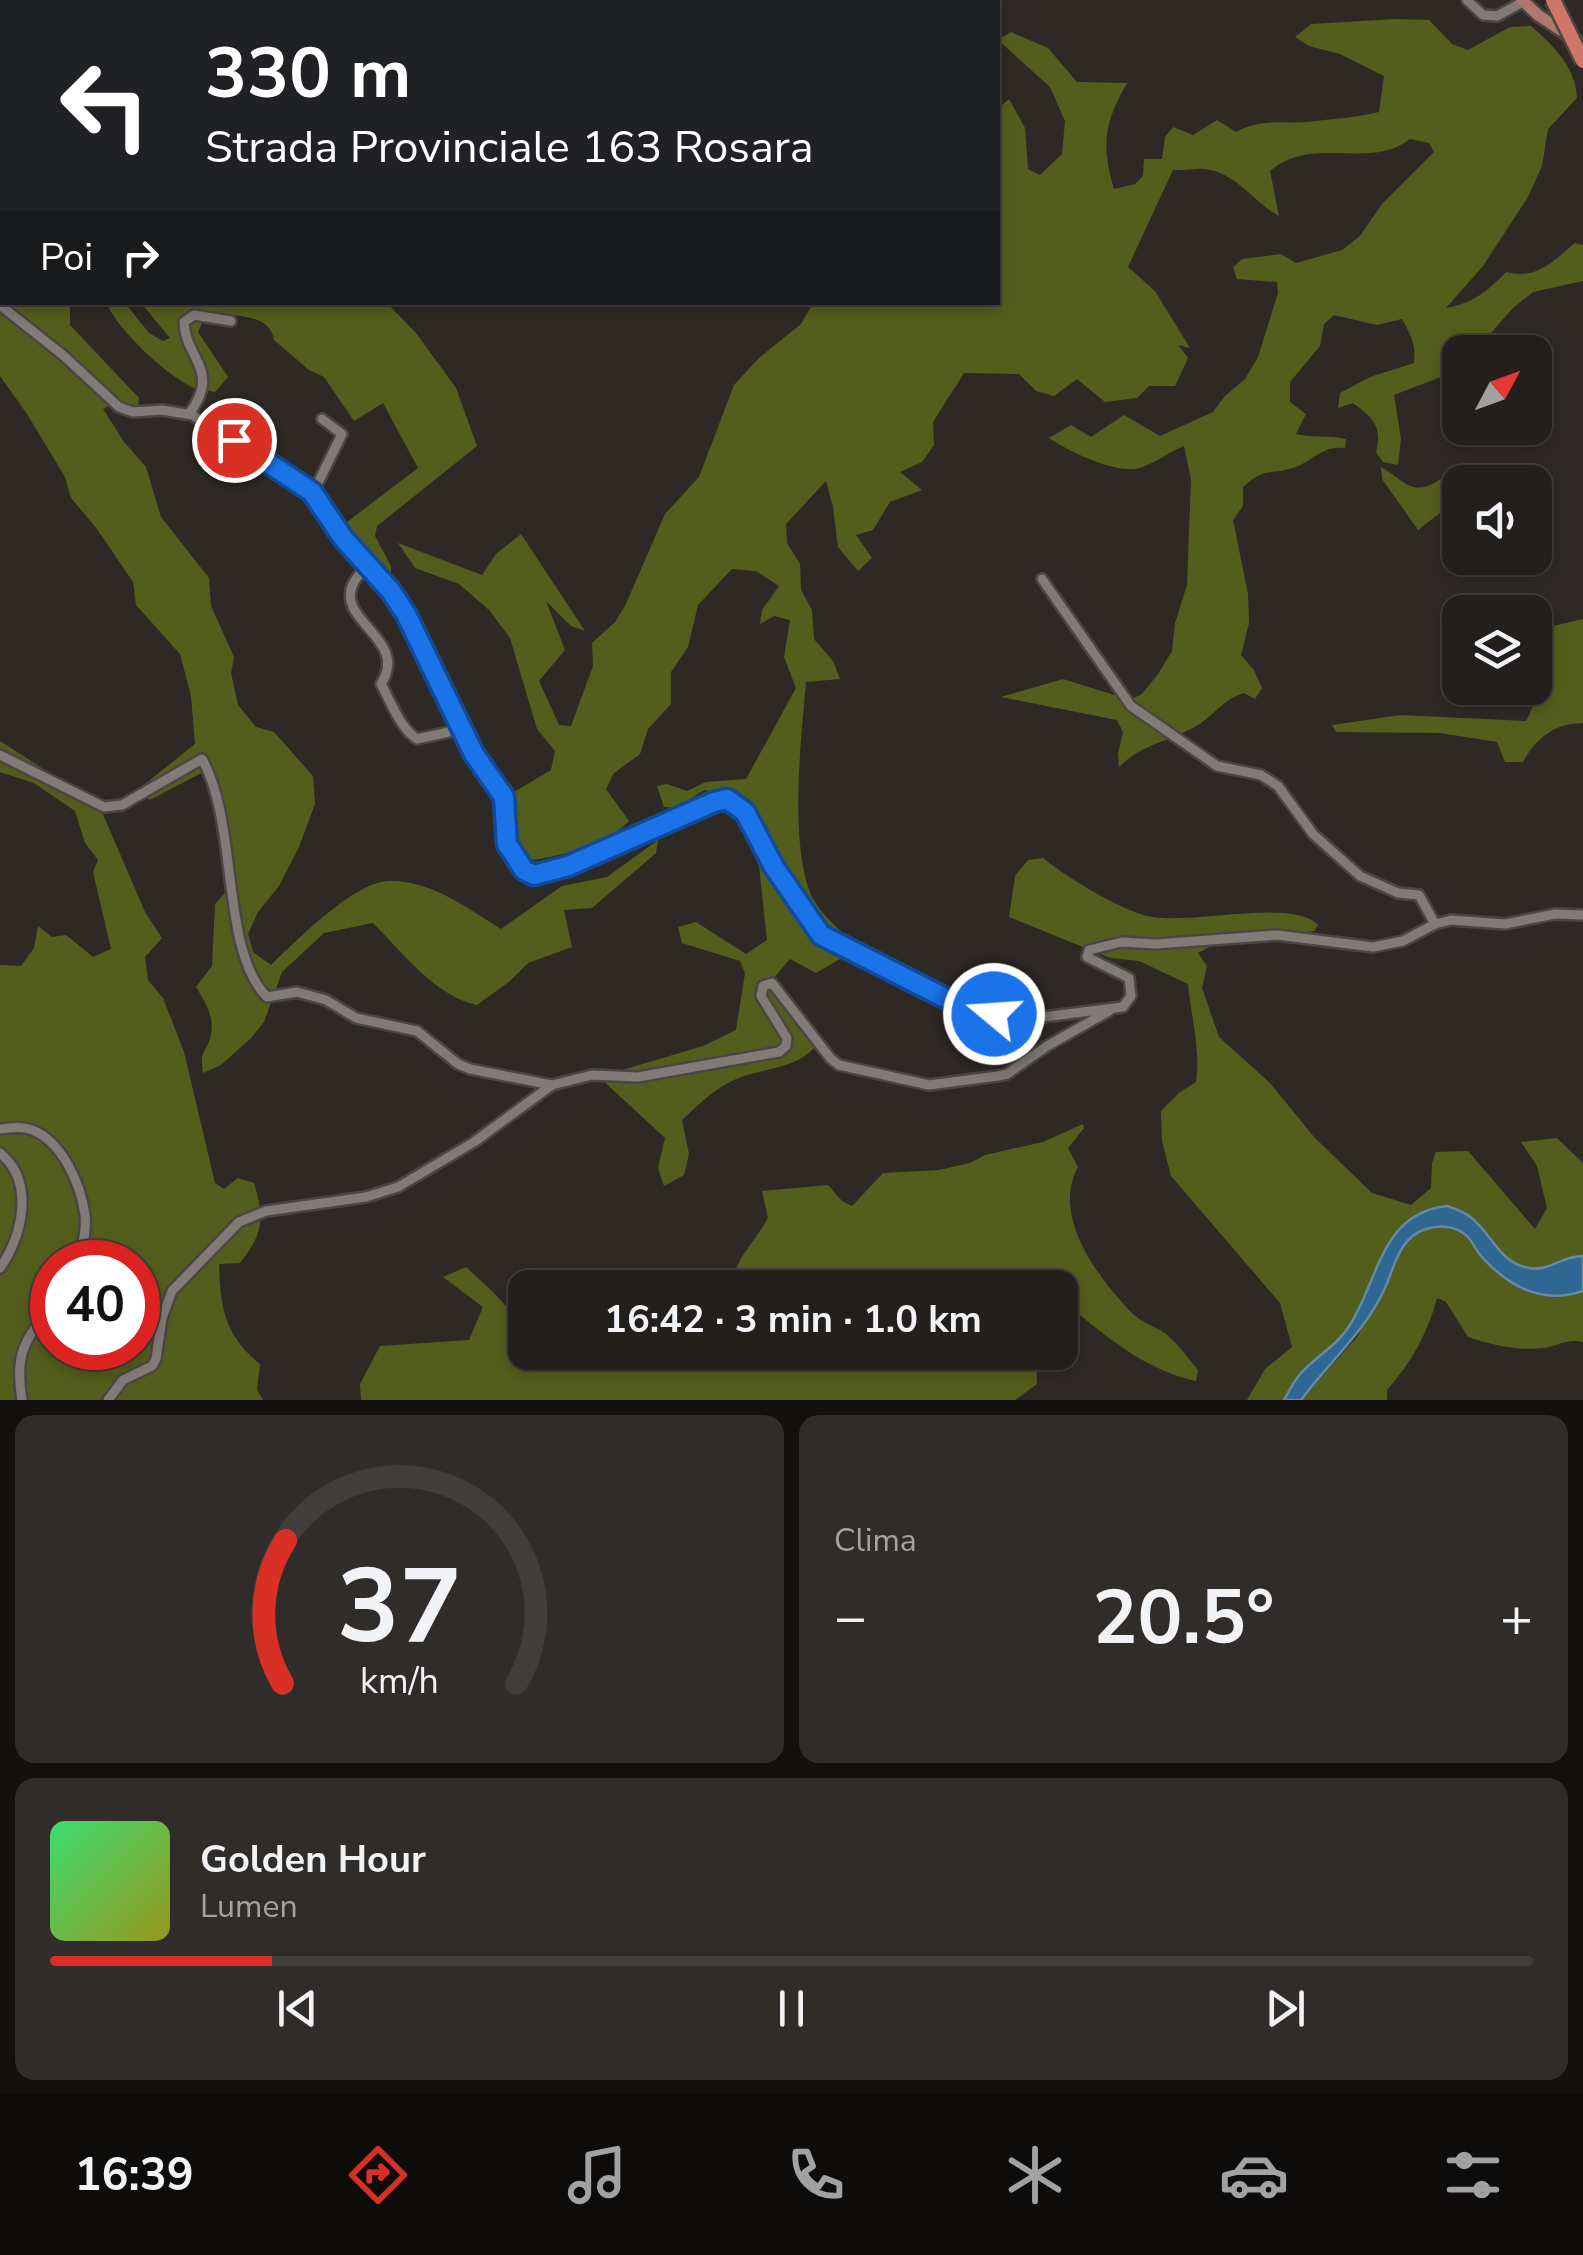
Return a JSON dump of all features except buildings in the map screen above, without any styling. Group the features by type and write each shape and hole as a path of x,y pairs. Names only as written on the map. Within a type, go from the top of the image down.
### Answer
{"highway":[{"path":"1553,0 1583,61"}],"main road":[{"path":"1523,1 1583,45"}],"street":[{"path":"1467,0 1483,15 1497,16 1523,1"},
{"path":"0,305 119,407 133,412 162,410 189,414 312,492 343,538 406,614 474,754 504,797 507,844 524,870 534,875 568,866 727,799 745,812 774,867 821,935 957,1004 994,1014 1035,1018 1123,1008 1131,996 1128,978 1087,957 1089,950 1108,943 1156,944 1278,935 1373,948 1403,941 1451,920 1506,924 1555,914 1583,915"},
{"path":"189,414 202,398 202,374 197,355 184,334 184,322 194,315 231,321"},
{"path":"312,492 342,434 322,419"},
{"path":"368,565 351,586 352,605 389,658 388,672 380,684 410,734 417,739 462,729"},
{"path":"1042,580 1131,706 1218,766 1261,775 1278,786 1313,834 1348,866 1398,894 1419,895 1435,924"},
{"path":"0,755 104,807 122,805 202,758 212,775 221,812 242,950 250,974 267,996 298,992 326,1000 356,1018 416,1031 470,1069 552,1085"},
{"path":"108,1400 123,1380 152,1366 172,1292 239,1222 266,1211 366,1197 398,1186 474,1142 552,1085 592,1075 638,1076 780,1052 787,1038 761,996 768,982 839,1065 929,1084 1007,1074 1112,1009"},
{"path":"0,1129 35,1130 72,1173 86,1219 83,1240"},
{"path":"0,1153 12,1166 23,1203 20,1224 0,1268"},
{"path":"22,1400 17,1370 30,1335"}],"green space":[{"path":"1429,20 1452,44 1468,50 1510,27 1531,26 1562,58 1573,77 1577,98 1548,129 1542,166 1528,197 1483,266 1446,308 1479,296 1506,272 1527,274 1544,268 1575,243 1583,245 1583,281 1533,292 1489,335 1442,335 1442,376 1394,395 1401,439 1398,465 1383,462 1376,452 1377,429 1366,413 1353,403 1338,408 1340,393 1370,377 1414,363 1413,345 1402,319 1377,325 1334,315 1324,324 1320,346 1290,382 1290,402 1306,414 1296,434 1346,439 1345,448 1330,449 1293,468 1256,477 1243,487 1243,506 1233,520 1248,594 1249,623 1241,655 1262,688 1255,699 1244,693 1237,695 1198,725 1147,748 1119,767 1123,732 1117,720 1001,697 1063,679 1130,700 1142,694 1158,674 1172,651 1175,623 1187,585 1191,479 1184,446 1146,466 1130,469 1093,461 1049,438 1071,425 1091,437 1124,415 1160,436 1213,412 1245,379 1258,357 1278,293 1277,282 1237,279 1233,267 1242,259 1281,254 1296,263 1342,250 1360,236 1382,204 1434,152 1429,143 1410,139 1377,152 1322,153 1287,160 1270,171 1279,216 1226,176 1201,169 1173,170 1128,267 1155,291 1190,348 1178,345 1188,358 1175,386 1149,386 1137,398 1105,402 1077,379 1054,396 1036,391 1019,374 964,373 933,422 934,445 922,462 900,472 922,490 890,502 873,530 856,535 872,558 858,571 838,547 826,481 786,524 787,543 800,564 801,590 812,610 814,639 833,661 840,679 806,682 798,815 809,890 818,906 859,948 816,973 790,959 771,981 815,1047 790,1063 732,1081 695,1107 682,1120 689,1154 684,1175 664,1186 658,1168 665,1138 599,1077 703,1046 736,1030 745,973 740,961 682,943 678,927 696,922 746,954 767,940 759,866 742,827 736,794 704,790 676,808 664,807 657,786 667,784 687,791 706,782 746,779 796,688 784,657 790,620 774,616 760,624 762,610 779,586 756,571 732,569 698,605 688,647 671,672 671,704 648,729 640,754 614,773 606,789 629,821 597,843 534,860 512,839 509,814 514,792 551,770 555,751 537,729 510,638 489,610 459,584 415,568 398,543 482,575 496,554 521,534 585,631 571,626 546,601 565,650 539,681 559,725 571,726 593,666 592,643 615,622 625,606 665,514 699,477 734,385 759,358 801,324 812,305 1000,305 1000,107 1009,99 1025,128 1028,169 1040,175 1062,154 1065,121 1050,87 1000,39 1011,32 1048,48 1077,82 1127,83 1113,110 1107,134 1107,160 1114,189 1135,184 1143,176 1144,159 1162,159 1165,137 1173,127 1193,135 1217,120 1236,132 1262,123 1306,122 1379,112 1384,76 1295,37 1311,24"},
{"path":"0,305 70,305 70,325 139,398 138,406 115,403 103,409 146,467 161,517 209,578 211,606 234,657 231,673 238,705 256,727 274,732 313,776 315,804 279,886 258,912 248,934 253,952 271,965 343,902 375,884 404,882 434,890 501,929 562,886 607,877 658,840 656,853 592,908 564,910 572,947 528,963 477,1005 434,983 373,923 324,933 282,972 264,1022 251,1038 221,1065 203,1073 202,1059 211,1021 196,987 212,966 215,904 237,880 221,791 209,769 150,800 147,797 145,784 195,744 191,696 180,654 136,605 133,582 71,498 65,477 0,376"},
{"path":"108,305 127,305 149,333 163,341 170,338 143,305 389,305 416,333 456,388 477,446 377,526 375,536 391,566 391,579 349,534 347,522 418,468 383,403 354,421 324,377 309,370 274,340 265,324 248,317 207,313 198,332 228,377 215,392 194,388 144,350"},
{"path":"1381,467 1418,488 1442,478 1442,512 1418,530 1382,479"},
{"path":"1583,619 1583,723 1547,734 1523,762 1505,762 1497,742 1440,733 1336,732 1332,725 1401,715 1526,721 1533,705 1552,705 1553,626"},
{"path":"0,741 99,805 145,912 162,938 145,957 148,980 163,998 184,1052 215,1183 224,1189 238,1178 254,1183 260,1216 257,1234 240,1263 219,1264 227,1320 239,1343 260,1364 257,1390 263,1400 0,1400 0,965 21,966 34,948 38,926 52,937 66,935 93,957 111,949 93,872 98,860 85,843 75,811 34,783 0,772"},
{"path":"1043,858 1091,890 1143,915 1184,918 1285,913 1318,925 1314,931 1213,945 1198,953 1207,966 1202,988 1219,1037 1270,1083 1314,1137 1372,1193 1411,1205 1431,1188 1436,1152 1468,1151 1535,1229 1547,1208 1537,1166 1521,1142 1557,1138 1583,1163 1583,1256 1536,1268 1520,1266 1507,1257 1482,1227 1447,1206 1374,1272 1351,1324 1337,1342 1302,1372 1284,1400 1247,1400 1265,1369 1292,1347 1280,1303 1171,1176 1162,1141 1161,1111 1196,1082 1188,984 1139,961 1110,958 1009,917 1015,876 1028,860"},
{"path":"1083,1124 1068,1148 1078,1167 1071,1186 1070,1206 1082,1245 1105,1282 1132,1313 1166,1334 1183,1351 1198,1370 1196,1381 1149,1364 1078,1315 1078,1270 736,1270 768,1218 762,1191 828,1185 852,1206 883,1173 939,1170 1043,1142"},
{"path":"1443,1225 1466,1234 1479,1255 1571,1295 1583,1291 1583,1342 1523,1349 1477,1340 1468,1337 1446,1302 1437,1298 1418,1347 1387,1390 1387,1400 1301,1400 1357,1337 1386,1286 1397,1254 1420,1230"},
{"path":"466,1267 508,1310 508,1370 1037,1370 1037,1384 1015,1400 361,1400 360,1384 380,1346 469,1340 483,1307 443,1277"}],"water":[{"path":"1447,1206 1469,1216 1502,1254 1518,1265 1536,1269 1583,1256 1583,1291 1554,1296 1528,1290 1503,1277 1463,1233 1445,1226 1426,1229 1403,1246 1376,1306 1346,1347 1301,1400 1284,1400 1300,1374 1350,1325 1395,1235 1425,1211"}],"route":[{"path":"234,440 312,492 343,538 390,590 406,614 474,754 504,797 507,844 524,870 534,875 568,866 727,799 745,812 774,867 821,935 957,1004 994,1014"}]}
